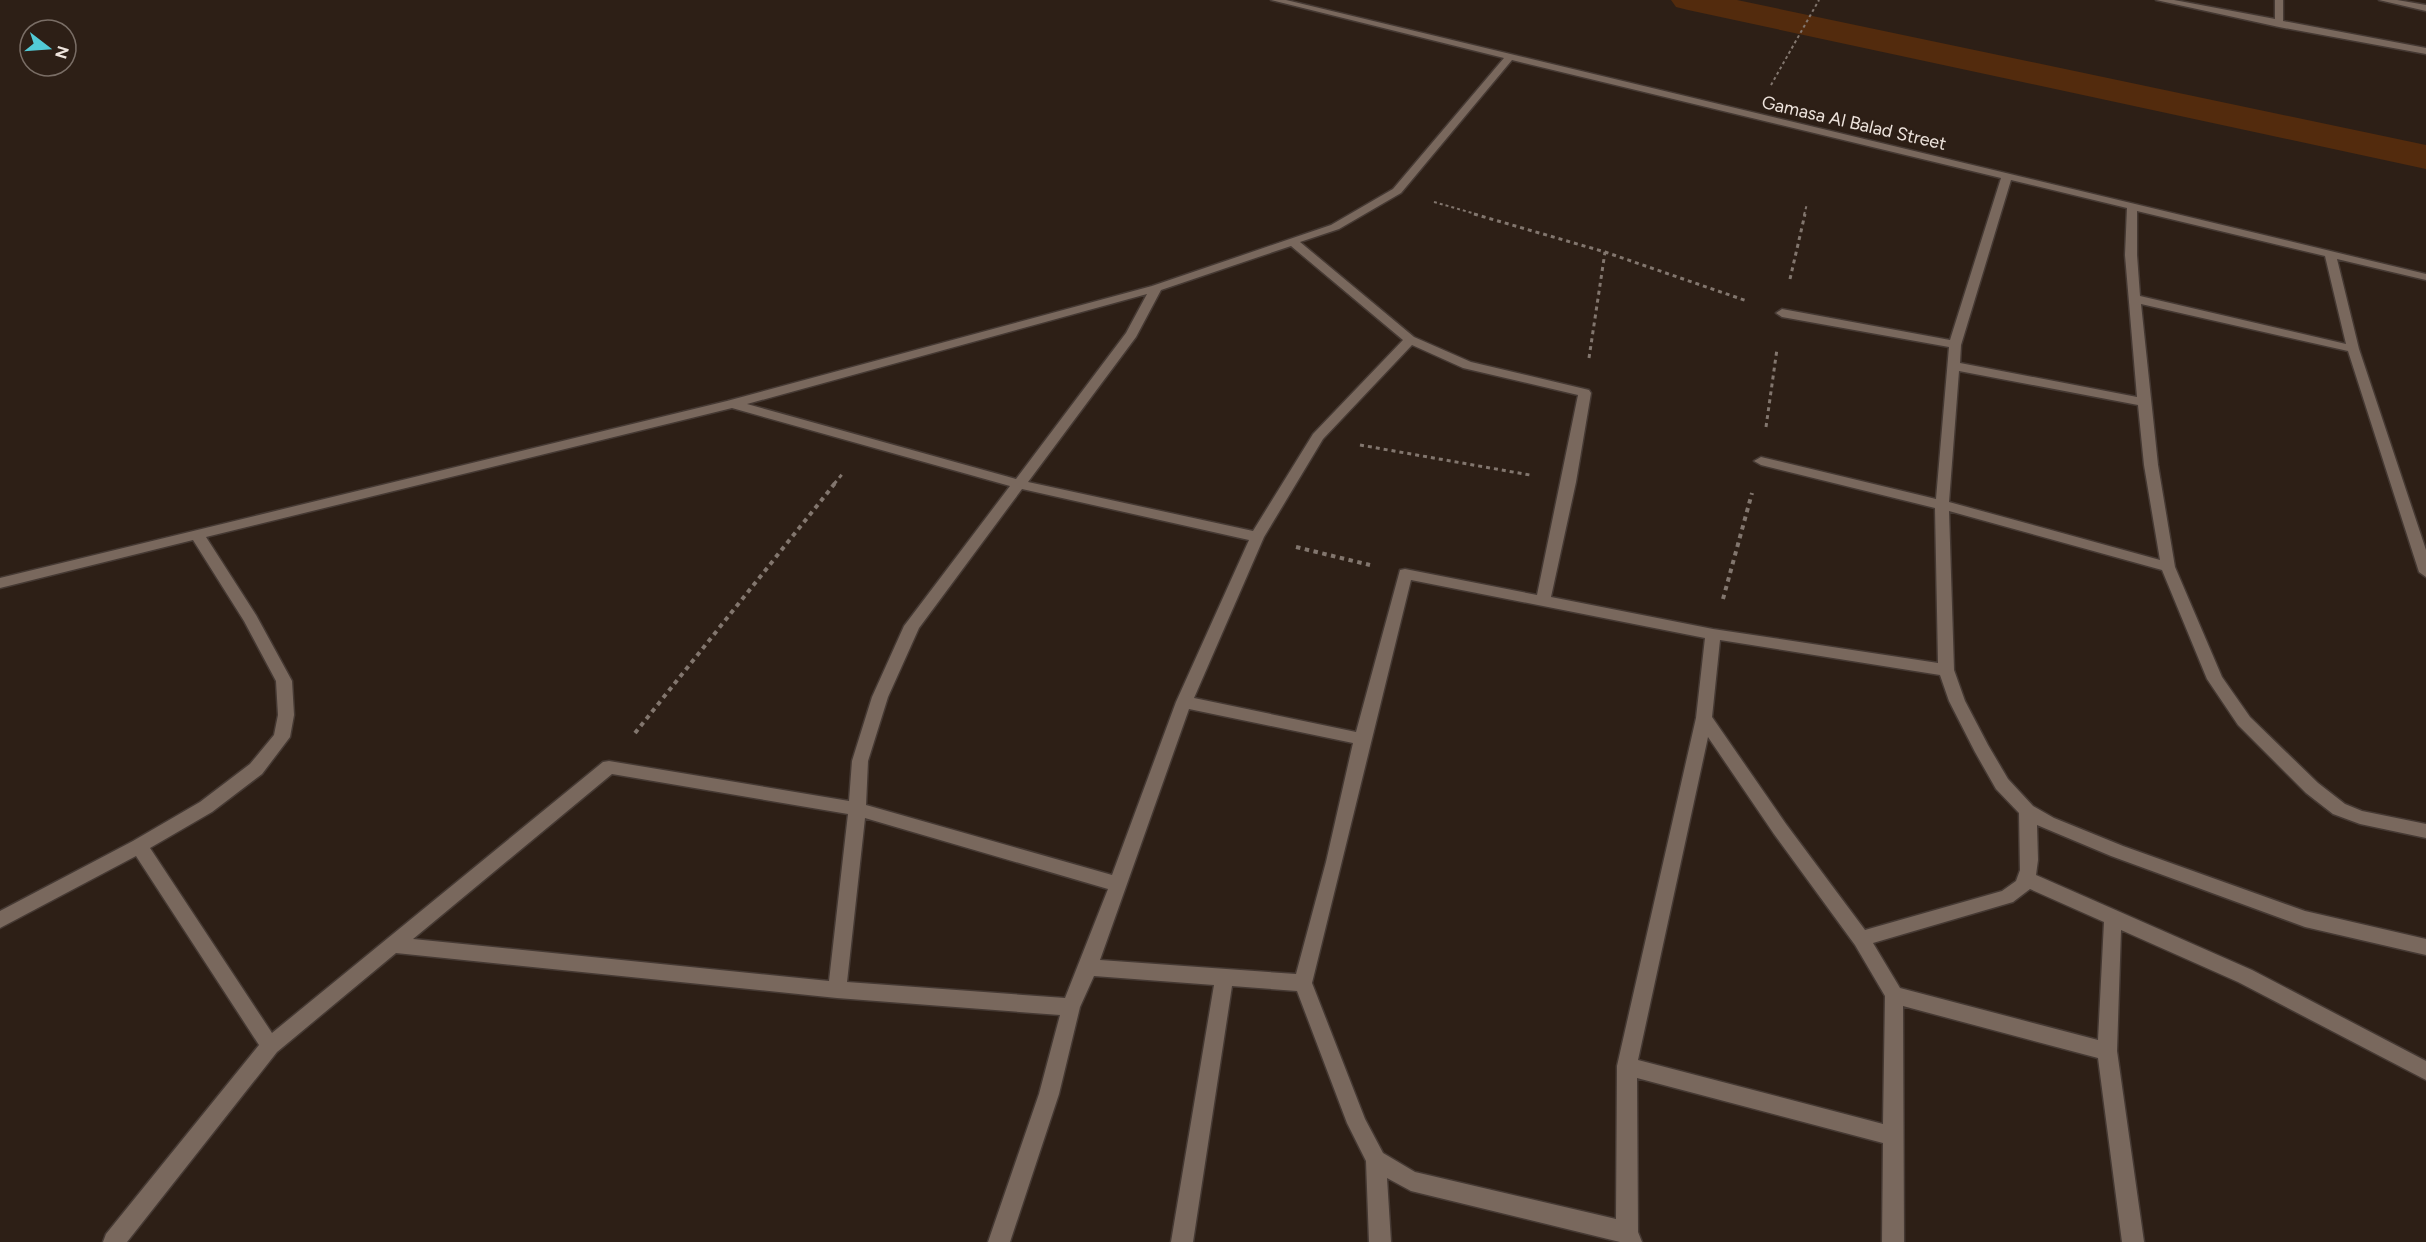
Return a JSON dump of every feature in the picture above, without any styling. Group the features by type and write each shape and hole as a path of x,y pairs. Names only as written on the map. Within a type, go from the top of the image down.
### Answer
{"street":[{"name":"Gamasa Al Balad Street","path":"1275,0 2426,277"},
{"path":"2160,0 2426,51"},
{"path":"2279,0 2279,24"},
{"path":"2383,0 2426,8"},
{"path":"0,584 731,404 1156,288 1293,242 1335,227 1397,191 1509,58"},
{"path":"2007,176 1955,345 1942,505 1946,670 1957,701 1981,748 2002,784 2027,811 2048,823 2117,851 2295,915 2426,946"},
{"path":"2132,206 2130,255 2151,465 2168,567 2214,679 2244,721 2312,788 2339,809 2360,817 2426,831"},
{"path":"1293,242 1410,340 1467,365 1585,393 1569,482 1543,602"},
{"path":"2330,254 2353,349 2426,572"},
{"path":"837,990 857,809 860,761 879,697 912,626 1132,334 1156,288"},
{"path":"2136,299 2353,349"},
{"path":"1782,313 1955,345"},
{"path":"999,1242 1049,1094 1071,1007 1088,967 1184,702 1257,537 1318,437 1410,340"},
{"path":"1955,366 2145,402"},
{"path":"731,404 869,440 1019,484 1257,537"},
{"path":"1761,461 1942,505 2168,567"},
{"path":"0,921 206,807 256,769 282,737 286,715 284,681 251,619 197,536"},
{"path":"1380,1242 1376,1160 1357,1123 1303,983 1405,574 1713,634 1946,670"},
{"path":"1376,1160 1411,1181 1629,1237 1628,1066 1704,718 1713,634"},
{"path":"1184,702 1362,739"},
{"path":"1704,718 1780,829 1861,939 1894,995 1893,1242"},
{"path":"114,1242 270,1046 609,767 857,809 1117,884"},
{"path":"1861,939 2007,897 2020,888 2026,879 2028,864 2027,811"},
{"path":"139,846 270,1046"},
{"path":"2026,879 2113,916 2273,990 2426,1071"},
{"path":"2113,916 2107,1051 2133,1242"},
{"path":"392,945 837,990 1071,1007"},
{"path":"1088,967 1303,983"},
{"path":"1182,1242 1224,978"},
{"path":"1894,995 2107,1051"},
{"path":"1628,1066 1892,1136"}],"path":[{"path":"1769,88 1819,0"},
{"path":"1397,191 1605,252 1782,313"},
{"path":"1713,634 1761,461 1782,313 1807,204"},
{"path":"1585,393 1605,252"},
{"path":"1318,437 1569,482"},
{"path":"609,767 869,440"},
{"path":"1257,537 1405,574"}],"waterway":[{"path":"1688,0 2426,157"}]}
